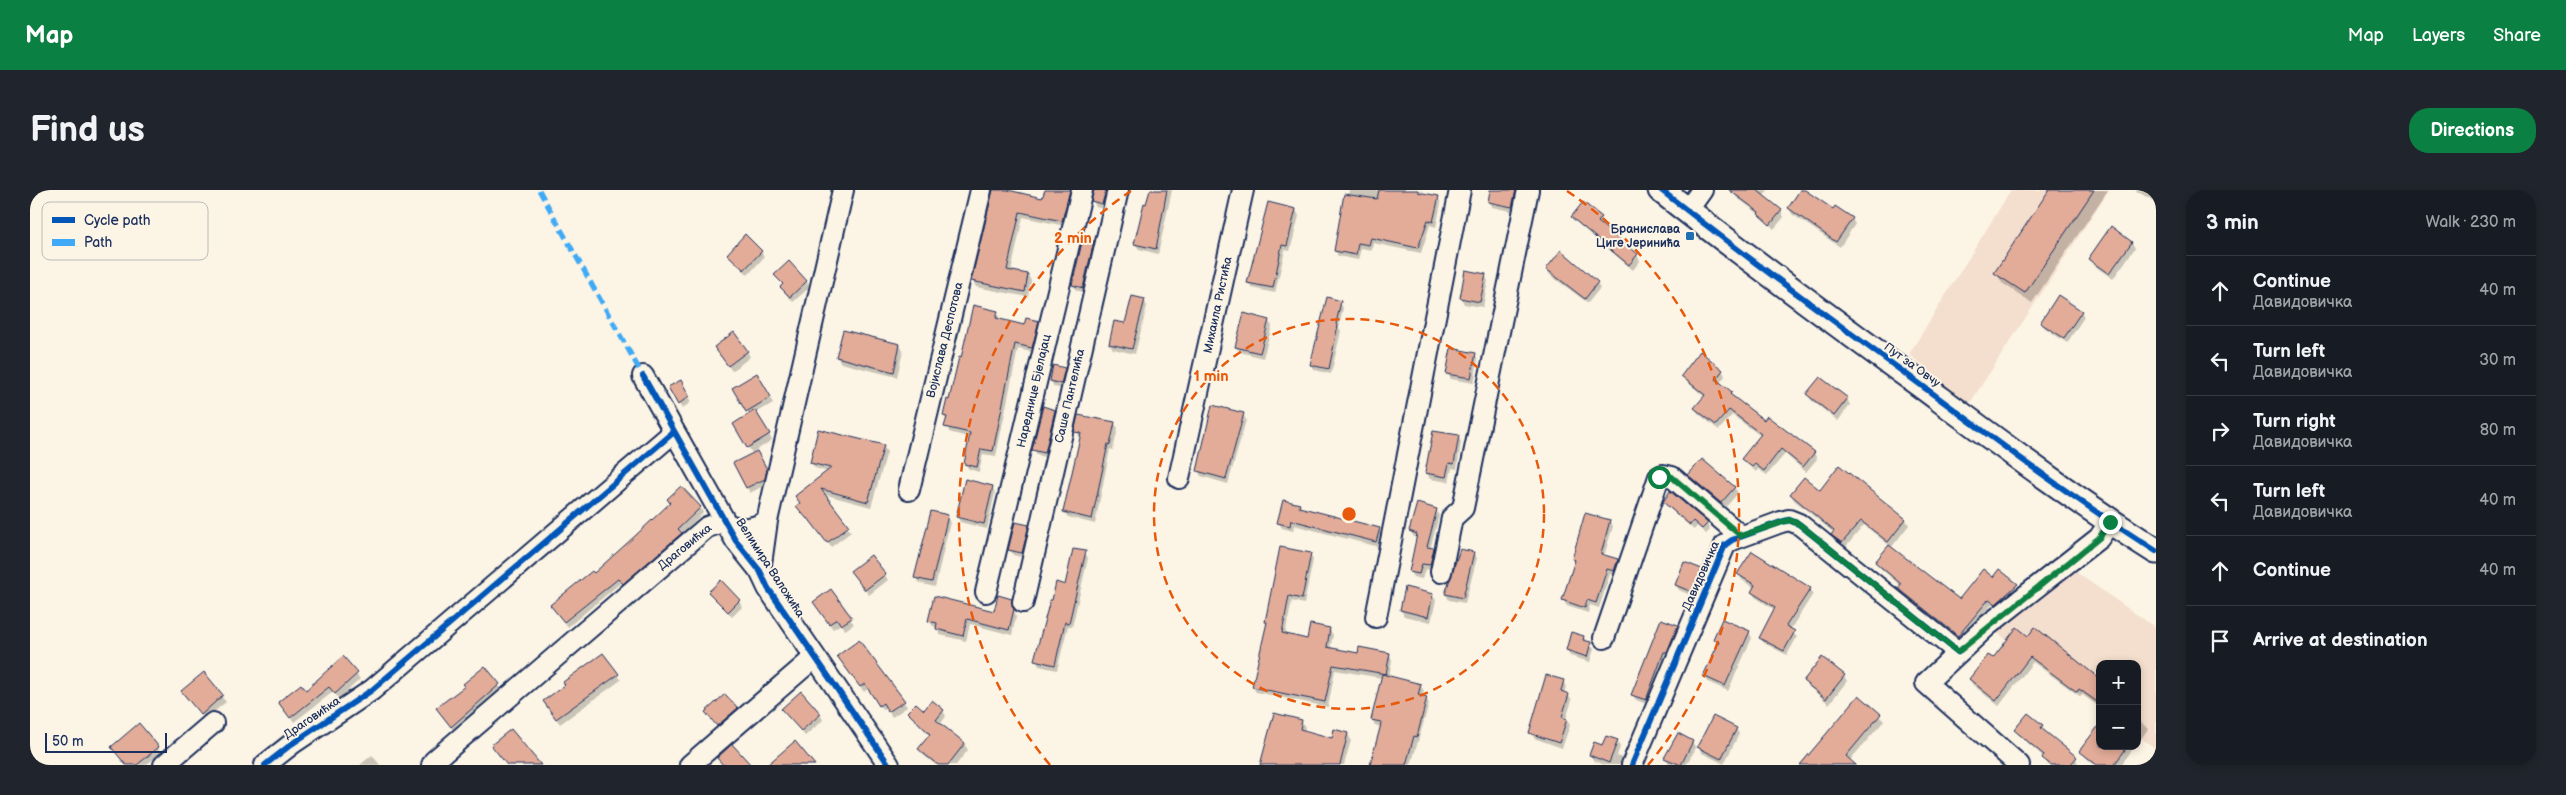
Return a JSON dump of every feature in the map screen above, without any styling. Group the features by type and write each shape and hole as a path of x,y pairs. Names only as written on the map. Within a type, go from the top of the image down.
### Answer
{"street":[{"path":"760,571 767,521 843,190"},
{"name":"Војислава Деспотова","path":"909,490 981,190"},
{"name":"Нареднице Бјелајац","path":"986,592 1082,190"},
{"name":"Саше Пантелића","path":"1023,602 1118,190"},
{"name":"Михаила Ристића","path":"1179,478 1243,190"},
{"path":"1376,617 1460,190"},
{"path":"1441,572 1452,518 1463,508 1528,190"},
{"name":"Пут за Овчу","path":"1661,190 1778,281 2110,522 2156,551"},
{"path":"1687,211 1702,190"},
{"name":"Велимира Валожића","path":"643,376 749,559 760,571 768,588 889,765"},
{"name":"Драговићка","path":"265,765 293,743 372,690 674,432"},
{"name":"Давидовичка","path":"1604,638 1656,480 1659,477 1663,475 1672,477 1741,536"},
{"name":"Давидовичка","path":"1632,765 1725,545 1741,536 1789,520 1799,524 1958,652"},
{"name":"Драговићка","path":"432,765 434,760 708,527 716,522 736,528 754,528 767,521"},
{"path":"2019,765 1926,683 1958,652 2036,587 2099,538 2110,522"},
{"path":"690,765 815,657"},
{"path":"164,765 213,723"}],"shaded area":[{"path":"2011,190 2109,190 1968,406 1909,354"},
{"path":"2073,570 2156,628 2156,749 2141,738 2141,660 2096,660 2096,705 1996,632"}],"building":[{"path":"993,190 1008,190 1042,198 1045,190 1070,190 1062,221 1020,212 1007,270 1028,274 1025,292 971,281"},
{"path":"1094,190 1106,190 1102,204 1091,201"},
{"path":"1150,190 1167,190 1156,249 1134,244 1144,203 1146,204"},
{"path":"1379,190 1418,190 1418,192 1439,196 1433,222 1428,220 1418,248 1371,238 1369,245 1358,243 1356,255 1334,251 1344,194 1377,199"},
{"path":"1490,190 1516,190 1512,207 1488,202"},
{"path":"1729,190 1757,190 1782,210 1770,225 1758,214 1759,212"},
{"path":"1800,190 1805,190 1833,209 1835,206 1853,218 1836,242 1788,208"},
{"path":"2049,190 2094,190 2025,293 1994,273"},
{"path":"1268,202 1296,209 1287,246 1282,245 1273,288 1247,283"},
{"path":"1583,202 1602,217 1598,222 1638,254 1629,265 1571,217"},
{"path":"2111,226 2132,242 2109,274 2088,259"},
{"path":"745,234 762,251 744,270 727,254"},
{"path":"1083,238 1094,241 1083,288 1072,285"},
{"path":"1561,250 1598,282 1585,299 1546,269"},
{"path":"789,261 807,281 790,297 780,287 783,284 774,275"},
{"path":"1465,270 1486,274 1480,302 1460,298"},
{"path":"2058,295 2082,311 2064,338 2040,323"},
{"path":"1132,296 1145,299 1132,349 1109,344 1114,321 1125,323"},
{"path":"1327,297 1341,301 1329,369 1310,365"},
{"path":"973,305 998,311 996,318 1024,325 1026,318 1039,321 1032,348 1015,344 993,451 981,449 977,467 964,464 970,433 944,427 947,417 943,416 947,399 949,400 959,357 961,358"},
{"path":"1244,313 1269,320 1260,353 1235,347"},
{"path":"843,330 900,344 894,372 836,357"},
{"path":"734,332 748,351 728,366 714,347"},
{"path":"1451,348 1476,353 1471,378 1446,374"},
{"path":"1700,351 1723,370 1716,379 1732,392 1730,394 1764,420 1767,416 1815,452 1803,467 1781,449 1764,471 1755,464 1752,467 1741,459 1761,434 1729,410 1716,425 1694,408 1705,395 1681,376"},
{"path":"1053,365 1065,368 1061,384 1050,381"},
{"path":"757,373 771,397 746,412 732,388"},
{"path":"1820,377 1848,398 1834,416 1806,394"},
{"path":"681,380 689,396 678,405 668,387"},
{"path":"1212,405 1244,413 1226,479 1197,471"},
{"path":"1043,406 1055,410 1045,453 1032,450"},
{"path":"755,410 770,434 747,448 733,424"},
{"path":"1078,415 1115,422 1110,445 1108,444 1092,519 1063,512 1081,433 1074,432"},
{"path":"818,429 884,445 868,502 821,489 849,526 827,543 796,506 800,503 795,496 831,468 810,463"},
{"path":"1433,431 1459,435 1454,464 1449,463 1446,477 1425,473"},
{"path":"757,451 767,469 765,479 746,488 733,463"},
{"path":"1702,459 1735,487 1721,503 1688,475"},
{"path":"1839,465 1906,519 1888,542 1861,521 1842,543 1831,535 1834,531 1790,494 1804,477 1820,490"},
{"path":"965,479 993,486 984,524 956,517"},
{"path":"681,486 701,507 678,529 682,533 623,584 618,579 564,622 550,605 592,571 594,573 635,536 670,503 667,499"},
{"path":"1670,491 1708,523 1702,529 1693,521 1690,525 1663,502"},
{"path":"1283,500 1300,504 1299,507 1380,528 1376,542 1291,520 1290,526 1277,523"},
{"path":"1417,503 1437,509 1427,547 1434,548 1430,565 1422,564 1419,574 1409,572 1417,534 1409,531"},
{"path":"931,511 948,515 932,582 914,578"},
{"path":"1585,513 1610,520 1601,554 1618,559 1614,571 1607,569 1596,603 1587,600 1585,608 1562,600 1575,560 1572,559"},
{"path":"1015,522 1029,525 1022,553 1008,550"},
{"path":"1889,545 1959,599 1983,569 1993,577 1999,569 2018,584 1996,604 1989,599 1958,636 1898,588 1901,584 1875,562"},
{"path":"1280,547 1311,553 1302,599 1289,596 1282,633 1307,639 1310,624 1330,628 1327,647 1358,653 1359,647 1390,653 1386,674 1333,665 1325,702 1252,687 1267,622 1265,622"},
{"path":"1073,549 1086,551 1069,623 1065,622 1055,665 1034,660 1056,582 1065,585"},
{"path":"1460,549 1474,552 1463,598 1445,594"},
{"path":"1752,551 1811,588 1786,626 1795,631 1784,651 1759,638 1775,607 1751,592 1755,585 1737,574"},
{"path":"871,555 886,574 865,590 850,571"},
{"path":"1684,562 1702,569 1692,592 1675,585"},
{"path":"721,580 740,600 728,612 708,592"},
{"path":"1405,587 1433,594 1428,617 1400,610"},
{"path":"831,589 852,618 841,625 837,619 829,624 813,602"},
{"path":"998,595 1012,599 1014,609 1009,630 967,619 963,636 936,629 937,623 928,621 934,596 994,611"},
{"path":"1661,619 1678,625 1667,652 1664,652 1646,700 1631,695"},
{"path":"1722,619 1750,631 1725,686 1703,676 1719,642 1713,639"},
{"path":"2017,627 2028,636 2035,627 2096,676 2096,701 2079,689 2077,692 2030,657 1996,701 1969,679 1988,655 1993,658"},
{"path":"1571,632 1584,636 1583,640 1591,642 1587,657 1566,650"},
{"path":"859,640 905,701 888,712 883,703 879,706 865,684 860,687 837,656"},
{"path":"603,653 619,674 556,719 543,701 565,685 563,682"},
{"path":"343,656 358,673 335,694 329,687 290,718 278,702 301,684 306,690"},
{"path":"1822,657 1845,675 1826,699 1803,681"},
{"path":"485,666 500,684 451,727 436,708 465,686 463,684"},
{"path":"204,672 223,695 201,715 181,691"},
{"path":"1382,674 1421,684 1418,695 1427,697 1417,737 1414,736 1406,765 1370,765 1381,722 1371,720"},
{"path":"1546,675 1564,680 1561,691 1569,694 1562,717 1567,719 1559,743 1529,733"},
{"path":"801,691 821,714 801,731 781,709"},
{"path":"725,694 738,708 717,726 705,712"},
{"path":"1859,695 1881,714 1846,756 1856,765 1800,765"},
{"path":"932,700 944,710 936,720 965,743 948,765 938,765 918,749 930,734 907,712 916,703 924,710"},
{"path":"1274,713 1302,720 1300,729 1332,738 1334,729 1348,733 1340,765 1260,765"},
{"path":"2028,713 2043,725 2041,728 2077,757 2070,765 2051,765 2042,758 2044,755 2014,730"},
{"path":"1713,716 1737,728 1721,759 1697,747"},
{"path":"139,723 159,747 137,765 126,765 111,747"},
{"path":"511,729 541,765 507,765 491,745"},
{"path":"2096,729 2096,750 2125,750 2114,765 2097,765 2079,751"},
{"path":"1678,733 1693,741 1681,765 1664,758"},
{"path":"1606,736 1618,740 1609,763 1589,755 1594,742 1602,745"},
{"path":"795,741 815,765 767,765"},
{"path":"732,744 751,765 723,765 717,758"}],"marked path":[{"path":"539,190 643,376"}],"cycle path":[{"path":"1661,190 1790,289 2008,449 2096,512 2156,551"},
{"path":"643,376 736,541 760,571 768,588 889,765"},
{"path":"265,765 293,743 372,690 674,432"},
{"path":"1632,765 1725,545 1732,540 1781,522 1789,520 1799,524 1958,652"}],"place":[{"name":"Бранислава Циге Јеринића","path":"1690,236"}],"route":[{"path":"1659,477 1663,475 1672,477 1741,536 1789,520 1799,524 1958,652 1987,626 2099,538 2110,522"}]}
